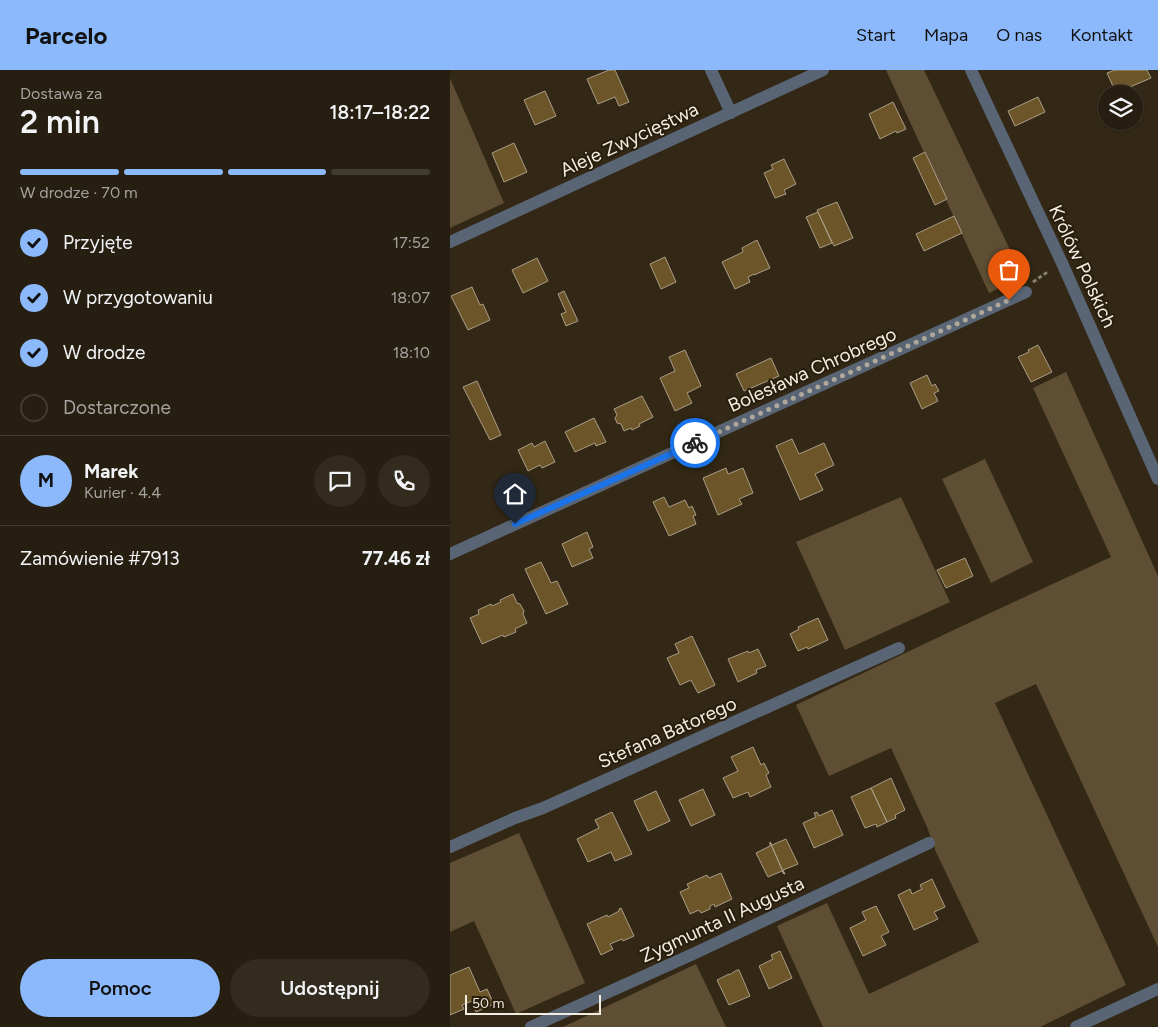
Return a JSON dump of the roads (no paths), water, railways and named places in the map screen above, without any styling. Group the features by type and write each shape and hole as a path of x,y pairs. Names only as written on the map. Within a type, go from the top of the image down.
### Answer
{"street":[{"path":"711,70 731,113"},
{"name":"Aleje Zwycięstwa","path":"450,242 823,70"},
{"name":"Królów Polskich","path":"971,70 1062,263 1158,479"},
{"name":"Bolesława Chrobrego","path":"450,554 1026,292"},
{"name":"Stefana Batorego","path":"450,847 552,804 899,648"},
{"name":"Zygmunta II Augusta","path":"531,1027 693,954 928,843"},
{"path":"1076,1027 1158,989"}]}
